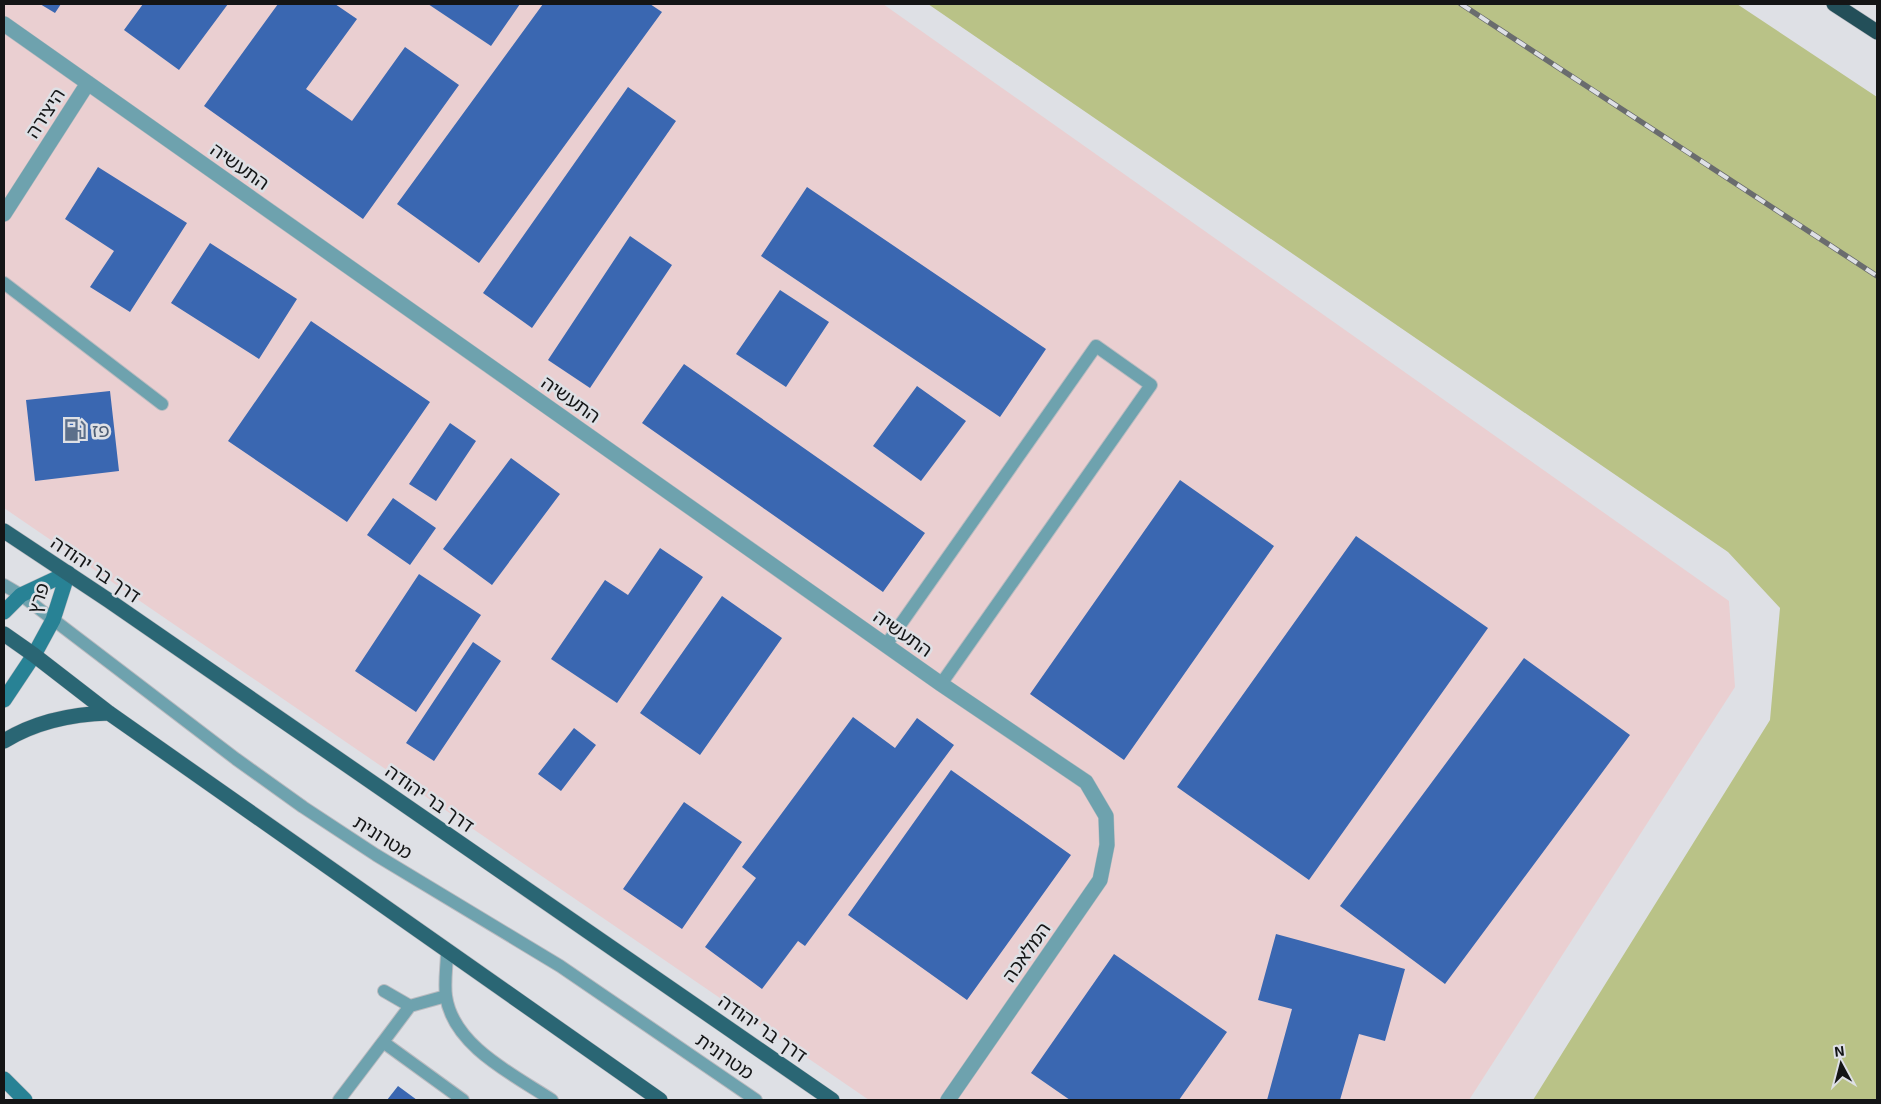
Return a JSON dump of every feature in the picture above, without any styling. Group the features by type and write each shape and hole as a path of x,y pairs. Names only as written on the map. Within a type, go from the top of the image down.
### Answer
{"highway":[{"path":"1834,4 1877,32"}],"main road":[{"name":"דרך בר יהודה","path":"4,531 68,572 832,1100"},
{"name":"פרץ","path":"4,612 20,595 68,572"},
{"name":"פרץ","path":"4,700 34,655 53,620 68,572"},
{"path":"4,634 108,712 660,1100"},
{"path":"4,741 26,730 62,718 86,713 108,712"},
{"path":"4,1079 25,1100"}],"street":[{"name":"התעשיה","path":"4,24 941,684 1086,782 1106,816"},
{"name":"היצירה","path":"4,214 88,83"},
{"name":"המלאכה","path":"948,1100 1100,880 1106,845 1106,816"}],"lane":[{"path":"4,283 162,404"},
{"path":"886,645 1096,346 1151,385 941,684"},
{"name":"מטרונית","path":"4,585 20,595 236,759 303,807 384,860 560,966 756,1100"},
{"path":"447,950 446,996 454,1023 480,1052 552,1100"},
{"path":"384,991 410,1006"},
{"path":"339,1100 410,1006 446,996"},
{"path":"383,1042 463,1100"}],"shaded area":[{"path":"4,4 883,4 1729,601 1735,687 1469,1100 869,1100 4,508"}],"green space":[{"path":"928,4 1737,4 1877,97 1877,1100 1533,1100 1770,720 1780,608 1728,552"}],"building":[{"path":"40,4 61,4 55,13"},
{"path":"143,4 228,4 179,70 124,30"},
{"path":"278,4 335,4 357,19 306,89 352,121 405,47 459,85 363,219 204,106"},
{"path":"428,4 520,4 491,46"},
{"path":"543,4 650,4 662,12 479,263 397,204"},
{"path":"628,87 676,121 532,328 483,293"},
{"path":"98,167 187,223 130,312 90,287 114,251 65,219"},
{"path":"807,187 1046,349 1000,417 761,256"},
{"path":"630,236 672,265 590,388 548,360"},
{"path":"210,243 297,299 259,359 171,303"},
{"path":"780,290 829,322 786,387 736,354"},
{"path":"311,321 430,402 347,522 228,441"},
{"path":"684,364 925,533 883,592 642,423"},
{"path":"917,386 966,421 921,481 873,446"},
{"path":"110,391 119,471 35,481 26,400"},
{"path":"450,423 476,441 436,501 409,484"},
{"path":"511,458 560,494 492,585 443,549"},
{"path":"1180,480 1274,546 1124,760 1030,694"},
{"path":"393,498 436,528 410,565 367,535"},
{"path":"1356,536 1488,628 1309,880 1177,787"},
{"path":"660,548 703,577 617,703 551,659 605,580 628,595"},
{"path":"419,574 481,615 416,712 355,671"},
{"path":"722,596 782,638 700,755 640,713"},
{"path":"473,642 501,661 434,761 406,743"},
{"path":"1524,658 1630,735 1445,984 1340,906"},
{"path":"853,717 895,748 917,718 954,745 805,946 798,941 762,989 705,947 756,878 742,867"},
{"path":"574,728 596,745 561,791 538,774"},
{"path":"951,770 1071,855 967,1000 848,915"},
{"path":"684,802 742,842 682,929 623,889"},
{"path":"1276,934 1405,969 1385,1041 1359,1034 1340,1100 1267,1100 1292,1009 1258,1000"},
{"path":"1114,954 1227,1032 1179,1100 1070,1100 1031,1073"},
{"path":"398,1086 417,1100 387,1100"}],"railway":[{"path":"1461,4 1877,276"}],"place":[{"name":"פז","path":"75,430"}]}
